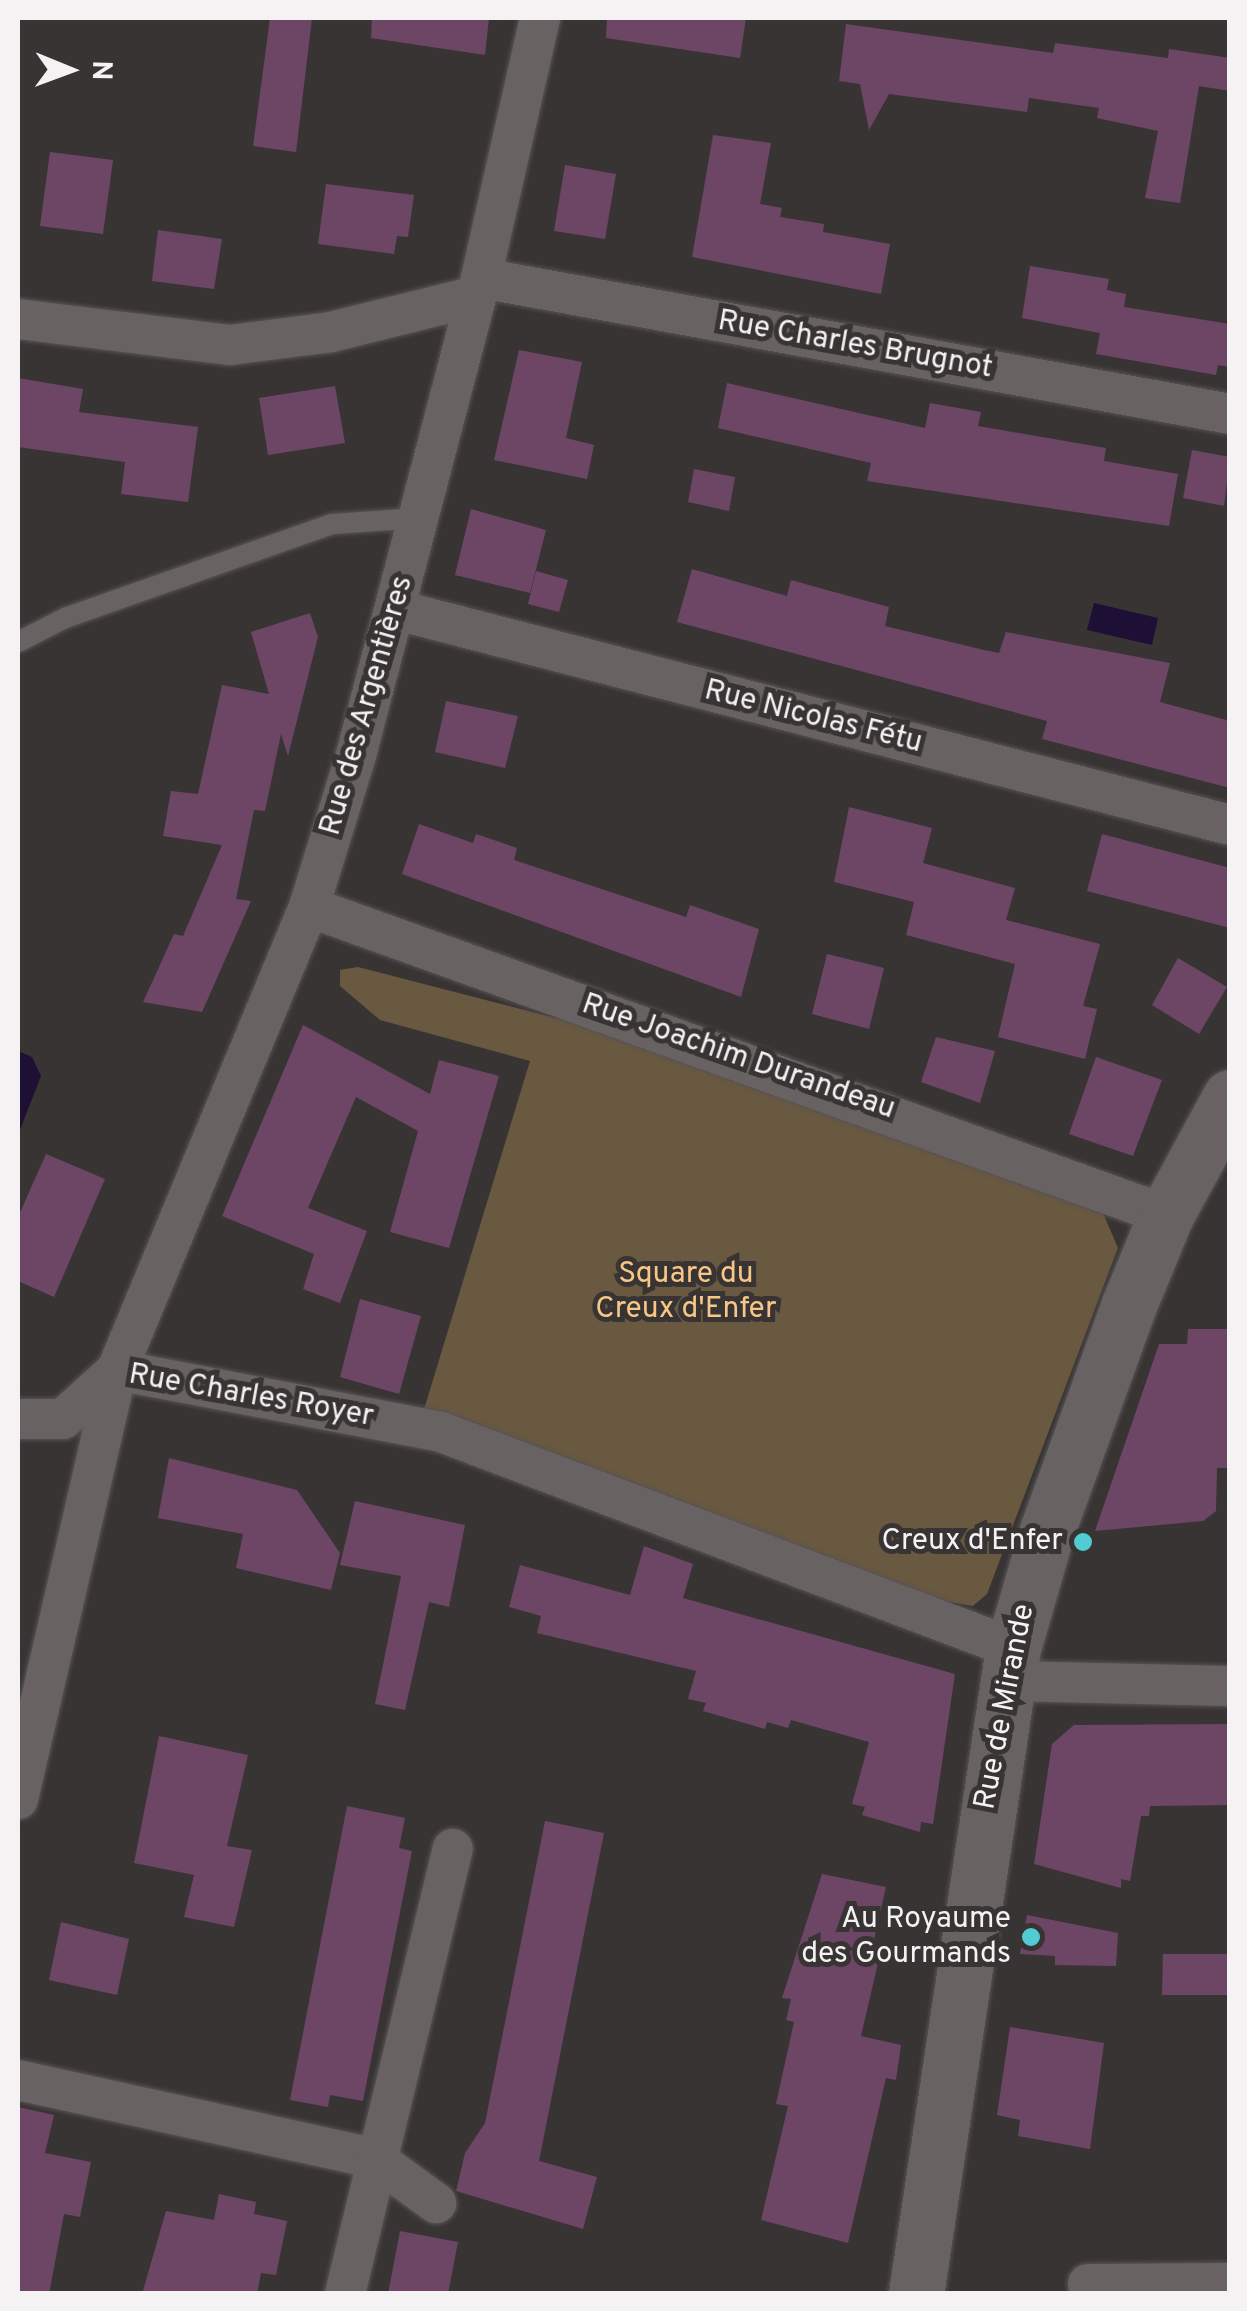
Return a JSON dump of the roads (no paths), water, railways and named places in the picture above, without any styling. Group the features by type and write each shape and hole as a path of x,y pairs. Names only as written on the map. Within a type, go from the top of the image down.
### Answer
{"main road":[{"name":"Rue de Mirande","path":"916,2294 1010,1665 1047,1531 1166,1215 1223,1126"}],"street":[{"name":"Rue des Argentières","path":"18,1799 117,1370 309,907 420,518 479,287 540,18"},
{"path":"18,318 230,345 331,332 479,287"},
{"name":"Rue Charles Brugnot","path":"479,287 1230,414"},
{"name":"Rue Nicolas Fétu","path":"396,610 1230,825"},
{"name":"Rue Joachim Durandeau","path":"309,907 1166,1215"},
{"name":"Rue Charles Royer","path":"18,1420 63,1419 117,1370 440,1432 1010,1665"},
{"path":"1010,1665 1230,1686"},
{"path":"344,2294 374,2158 453,1850"},
{"path":"18,2080 374,2158 436,2202"},
{"path":"1088,2284 1230,2283"}],"lane":[{"path":"18,642 65,618 332,524 360,517 420,518"}],"place":[{"name":"Creux d'Enfer","path":"1083,1542"},
{"name":"Au Royaume des Gourmands","path":"1031,1937"}],"park label":[{"name":"Square du Creux d'Enfer","path":"686,1292"}]}
